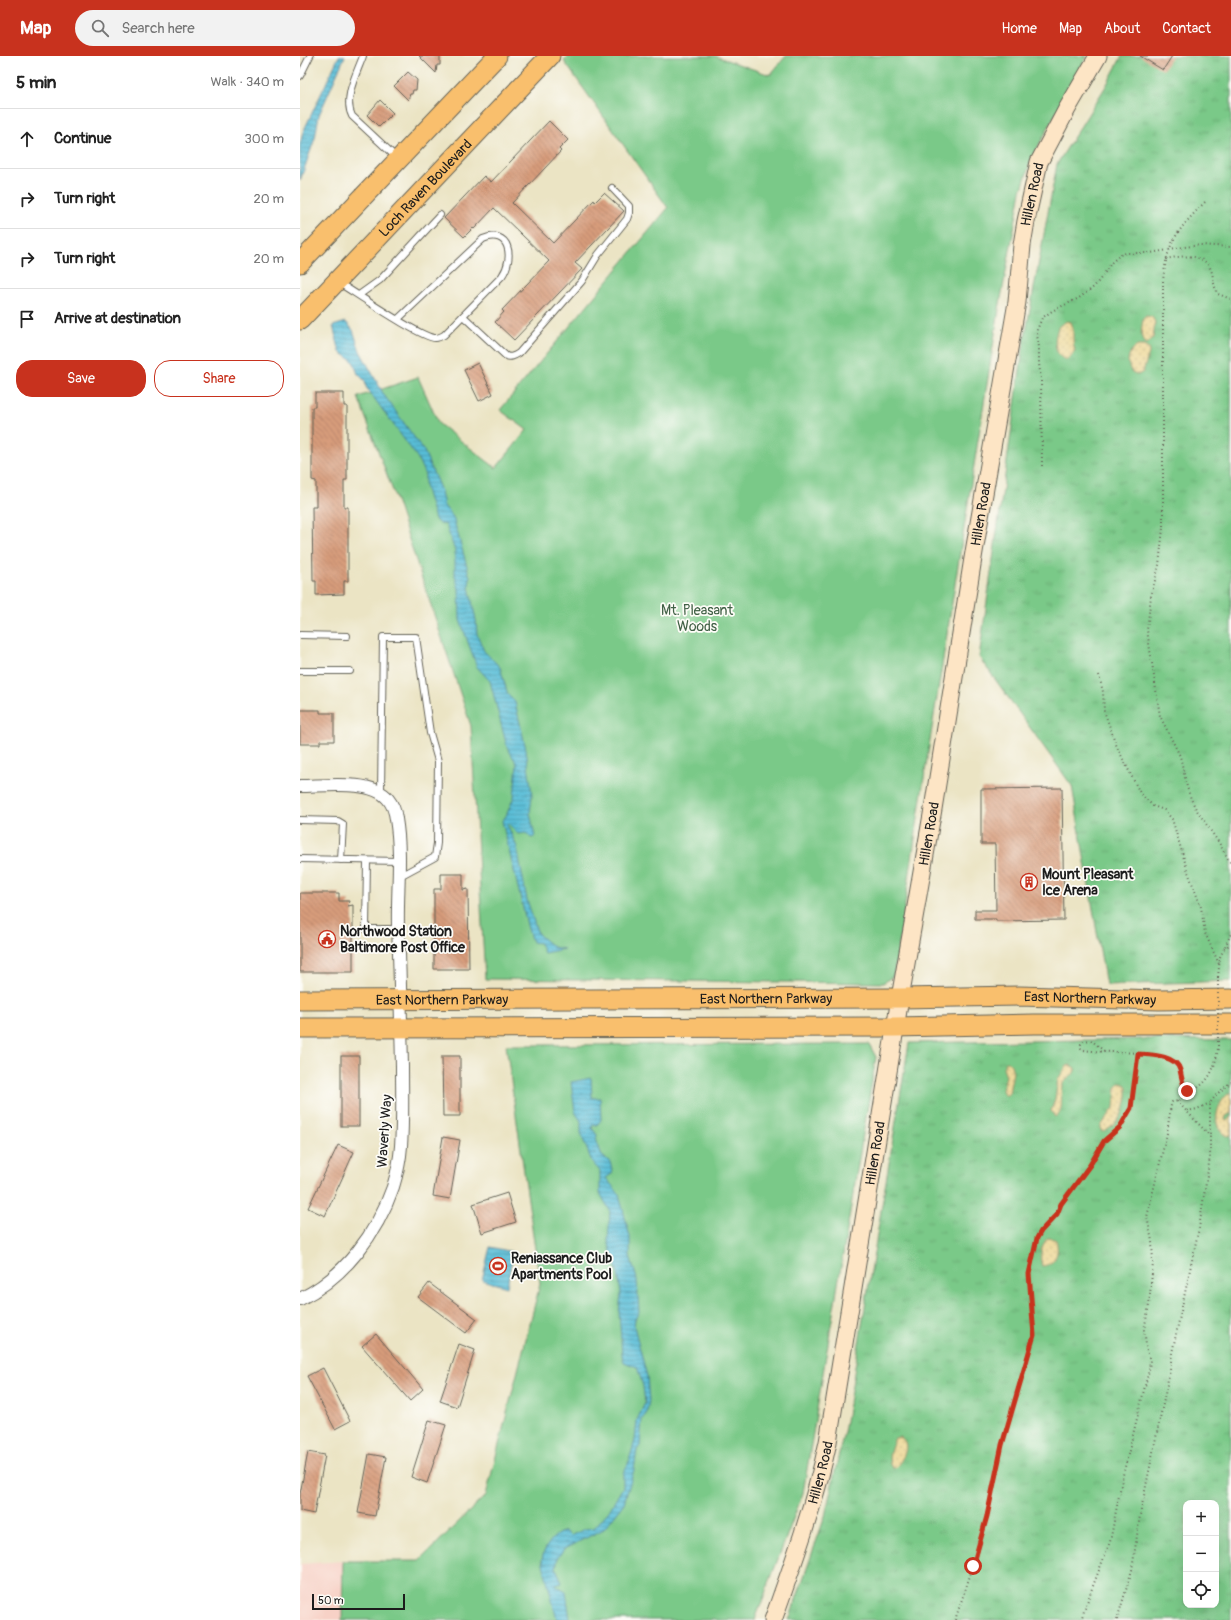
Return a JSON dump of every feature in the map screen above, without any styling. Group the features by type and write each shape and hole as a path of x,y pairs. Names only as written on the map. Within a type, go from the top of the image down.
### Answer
{"main road":[{"path":"300,263 497,56"},
{"name":"Loch Raven Boulevard","path":"300,320 550,56"},
{"name":"East Northern Parkway","path":"300,1000 900,998 1019,996 1136,1000 1231,999"},
{"name":"East Northern Parkway","path":"300,1028 895,1027 1034,1024 1231,1024"}],"street":[{"name":"Hillen Road","path":"773,1620 810,1511 822,1470 828,1442 895,1027 1016,310 1022,245 1032,187 1039,162 1098,56"},
{"path":"300,786 359,786 372,788 384,795"},
{"name":"Waverly Way","path":"300,1299 330,1280 346,1265 362,1246 385,1206 393,1187 399,1164 402,1111 401,1000 398,929 399,861 396,818 393,805 384,795"}],"lane":[{"path":"300,76 310,56"},
{"path":"363,56 352,85 349,111 352,116 399,160"},
{"path":"463,316 506,356 515,356 519,353 582,281 598,255 627,219 629,206 612,188"},
{"path":"359,295 380,280 440,215"},
{"path":"336,281 398,319 426,336 435,338 444,335 502,276 507,269 509,262 509,249 505,242 490,236 476,244 398,319"},
{"path":"300,635 347,636"},
{"path":"384,795 383,637 416,637 430,733 438,761 437,843 435,857 398,877"},
{"path":"300,672 350,671"},
{"path":"300,820 338,821 343,824 341,860"},
{"path":"300,859 399,861"},
{"path":"367,861 366,929 398,929"}],"path":[{"path":"1205,202 1183,226 1169,250 1166,259 1163,281 1163,528 1159,565 1151,596 1147,630 1160,716 1180,756 1186,787 1196,810 1219,843 1231,864"},
{"path":"1042,466 1041,379 1037,330 1042,318 1078,298 1094,287 1112,262 1120,255 1126,253 1150,253 1200,245 1231,247"},
{"path":"1166,259 1194,257 1202,259 1211,270 1214,286 1218,294 1231,299"},
{"path":"1099,675 1104,692 1104,711 1117,747 1140,793 1153,806 1164,810 1172,819 1188,872 1201,907 1205,934 1219,964"},
{"path":"1081,1620 1110,1542 1123,1475 1149,1370 1150,1360 1144,1330 1149,1305 1154,1263 1152,1241 1147,1217 1167,1133 1171,1104 1172,1102 1177,1101 1187,1091 1190,1092 1194,1090 1210,1076 1215,1069 1218,1048 1219,964 1223,949 1231,934"},
{"path":"1223,949 1231,944"},
{"path":"1104,1051 1091,1040 1084,1041 1081,1044 1081,1048 1084,1050 1138,1054 1173,1061 1179,1067 1183,1086 1187,1091"},
{"path":"955,1620 987,1516 1002,1445 1034,1335 1029,1274 1037,1238 1041,1231 1057,1214 1061,1204 1090,1165 1104,1141 1120,1127 1129,1114 1138,1054"},
{"path":"1187,1111 1197,1109 1210,1103 1217,1094 1231,1082"},
{"path":"1177,1101 1210,1136"},
{"path":"1117,1620 1134,1561 1140,1515 1172,1353 1199,1228 1210,1156 1210,1103"}],"shaded area":[{"path":"343,1561 342,1620 300,1620 300,1564"}],"green space":[{"name":"Mt. Pleasant Woods","path":"569,56 715,56 770,75 786,56 1087,56 1032,158 1021,191 999,309 924,778 897,958 893,976 883,983 485,979 471,726 393,491 358,397 418,377 439,424 496,468 527,430 500,410 668,208 564,61"},
{"path":"1122,56 1231,56 1231,981 1106,985 1072,786 979,657 1024,342 1057,164 1106,86"},
{"path":"1149,1039 1231,1040 1231,1620 789,1620 825,1516 845,1427 909,1043"},
{"path":"869,1044 876,1057 803,1493 755,1620 342,1620 343,1561 419,1561 486,1495 540,1284 506,1045"}],"sand":[{"path":"1146,316 1152,317 1155,322 1153,338 1147,344 1142,339 1141,333 1143,319"},
{"path":"1067,321 1071,322 1072,325 1075,350 1071,357 1066,360 1061,358 1058,354 1055,340 1059,326"},
{"path":"1138,346 1144,346 1150,350 1143,372 1138,375 1132,372 1128,361 1132,350"},
{"path":"1006,1062 1011,1065 1013,1072 1009,1093 1004,1095 1002,1090 1006,1076 1003,1067"},
{"path":"1070,1065 1075,1068 1075,1071 1062,1086 1061,1106 1055,1117 1051,1111 1055,1099 1058,1079 1067,1066"},
{"path":"1120,1083 1125,1084 1127,1087 1125,1107 1120,1117 1109,1129 1104,1132 1101,1131 1101,1126 1114,1108 1116,1088"},
{"path":"1231,1092 1231,1113 1226,1116 1225,1120 1227,1121 1231,1116 1231,1135 1227,1136 1221,1132 1218,1127 1217,1114 1222,1101"},
{"path":"1048,1238 1056,1240 1057,1254 1053,1261 1042,1266 1041,1251"},
{"path":"900,1437 904,1440 906,1448 905,1452 898,1465 895,1468 892,1468 889,1461 891,1449 895,1438"}],"water":[{"path":"339,56 345,56 319,115 315,138 300,181 300,145 303,132"},
{"path":"346,322 353,330 360,351 384,395 424,451 441,491 444,506 453,517 470,577 469,587 476,620 477,634 484,651 500,667 508,695 515,702 526,749 532,795 530,813 535,837 531,838 526,833 518,834 508,823 507,824 517,847 527,900 538,934 553,947 564,949 544,953 540,943 532,942 502,821 506,816 514,797 517,764 507,747 490,681 477,667 460,620 459,589 455,576 455,551 446,525 437,522 435,519 425,486 425,475 417,457 366,387 365,381 358,374 353,361 340,352 333,326"},
{"path":"591,1078 592,1098 600,1098 601,1120 597,1125 593,1125 592,1128 597,1135 596,1139 602,1156 610,1162 613,1173 606,1178 619,1194 630,1237 630,1256 637,1279 639,1312 635,1319 634,1326 647,1376 649,1400 647,1413 642,1419 640,1446 637,1450 634,1470 624,1503 604,1529 564,1549 558,1557 556,1568 562,1582 556,1584 566,1591 570,1620 557,1620 542,1560 544,1551 549,1542 556,1535 565,1531 570,1536 585,1529 594,1528 609,1511 623,1487 623,1473 628,1464 635,1440 637,1420 645,1403 643,1386 637,1367 624,1362 622,1355 619,1312 621,1294 618,1274 608,1241 610,1211 600,1193 600,1171 592,1162 581,1134 581,1121 575,1112 571,1082"},
{"name":"Reniassance Club Apartments Pool","path":"490,1247 513,1252 507,1287 482,1280"}],"building":[{"path":"419,56 440,56 440,65 437,65 436,73"},
{"path":"1140,56 1172,56 1163,70"},
{"path":"408,72 417,80 416,90 413,90 408,100 394,86"},
{"path":"380,100 393,113 379,127 367,115"},
{"path":"549,121 568,140 559,149 561,151 512,203 553,243 594,200 595,202 604,193 624,211 575,263 582,269 514,340 495,322 504,312 502,310 549,261 494,208 464,237 444,218 484,176 491,182"},
{"path":"478,363 493,394 479,401 464,370"},
{"path":"315,393 344,393 344,406 347,406 347,480 344,480 344,507 348,507 348,581 344,581 344,594 316,595 316,581 313,581 312,507 316,507 316,481 312,480 312,407 315,407"},
{"path":"300,710 320,710 320,713 334,713 334,741 320,741 320,744 300,744"},
{"name":"Mount Pleasant Ice Arena","path":"1062,788 1064,920 996,921 996,919 975,919 975,910 996,910 995,844 981,844 981,789"},
{"path":"441,874 463,874 463,890 468,889 469,969 434,969 434,889 441,889"},
{"name":"Northwood Station Baltimore Post Office","path":"300,893 339,893 339,901 349,901 348,906 353,905 353,972 300,972"},
{"path":"341,1056 359,1056 359,1126 341,1126"},
{"path":"442,1056 460,1056 460,1116 443,1116"},
{"path":"443,1137 460,1140 450,1199 433,1196"},
{"path":"338,1145 354,1152 325,1216 308,1208"},
{"path":"507,1193 516,1222 482,1233 473,1204"},
{"path":"429,1283 477,1319 466,1333 418,1297"},
{"path":"376,1334 423,1389 410,1401 362,1346"},
{"path":"459,1344 475,1350 457,1407 440,1401"},
{"path":"323,1368 350,1421 335,1429 307,1376"},
{"path":"429,1420 446,1425 427,1483 411,1477"},
{"path":"308,1452 325,1455 314,1514 300,1511 300,1494"},
{"path":"369,1454 386,1457 375,1516 358,1513"}],"place":[{"name":"Mount Pleasant Ice Arena","path":"1029,882"},
{"name":"Northwood Station Baltimore Post Office","path":"327,939"},
{"name":"Reniassance Club Apartments Pool","path":"498,1266"}],"route":[{"path":"973,1566 987,1516 1002,1445 1034,1335 1029,1274 1038,1234 1057,1214 1061,1204 1085,1173 1104,1141 1120,1127 1129,1114 1138,1054 1173,1061 1179,1067 1183,1086 1187,1091"}]}
